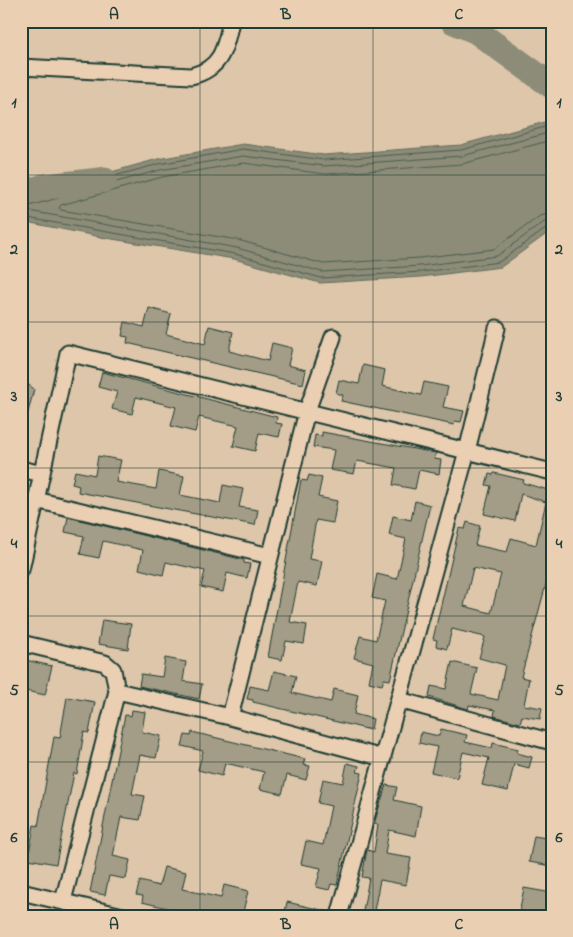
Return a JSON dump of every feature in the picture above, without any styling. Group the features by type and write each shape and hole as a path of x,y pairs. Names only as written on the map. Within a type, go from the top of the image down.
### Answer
{"street":[{"path":"21,67 191,76 206,73 217,62 226,45 231,21"},
{"path":"339,916 467,451 497,328"},
{"path":"230,717 307,412 333,337"},
{"path":"21,570 68,352 552,472"},
{"path":"21,469 42,474"},
{"path":"36,500 270,556"},
{"path":"21,643 105,663 113,670 117,691 63,901"},
{"path":"117,691 230,717 383,758"},
{"path":"399,700 552,742"},
{"path":"21,892 123,916"}],"water":[{"path":"552,120 552,230 501,267 421,277 320,283 234,259 106,238 21,221 21,197 158,159 243,144 324,155 461,145"}],"building":[{"path":"149,308 171,314 166,334 205,344 209,326 233,332 229,351 268,361 272,343 292,348 288,365 306,370 303,384 127,343 128,337 122,336 125,322 144,327"},
{"path":"363,365 385,370 382,386 421,395 424,382 448,387 443,407 464,411 461,422 455,421 454,425 341,401 343,395 336,393 339,380 359,384"},
{"path":"102,372 277,417 276,423 282,424 279,437 259,433 255,451 233,446 238,426 199,417 195,432 171,426 176,407 136,397 132,414 112,409 117,392 98,387"},
{"path":"21,379 34,389 25,424 21,424"},
{"path":"322,432 436,453 434,459 441,460 439,474 419,470 415,489 393,485 396,468 357,461 354,474 330,470 334,450 313,447 315,435 322,436"},
{"path":"98,456 121,460 116,482 156,489 159,471 184,476 180,495 220,503 223,485 243,489 239,507 258,510 255,525 78,492 79,486 72,484 75,471 95,475"},
{"path":"494,473 524,480 523,483 552,491 552,562 521,677 529,679 524,705 542,708 540,719 522,716 520,723 494,716 495,710 469,705 468,709 429,697 431,686 446,689 452,662 477,668 471,694 498,700 505,665 479,658 485,637 452,629 447,649 436,646 437,640 433,639 459,528 465,529 467,522 480,526 475,545 507,552 511,538 536,545 546,502 521,494 515,521 484,514 491,486 486,485 489,474 493,475","holes":["473,568 501,574 491,613 464,606"]},
{"path":"309,475 322,478 318,497 337,501 333,523 316,520 309,559 322,561 317,586 298,582 290,622 307,625 304,644 286,641 282,660 268,657 301,480 307,481"},
{"path":"415,501 430,505 390,680 384,679 382,685 369,682 373,663 354,658 360,636 376,640 385,601 372,598 377,574 397,579 406,539 389,535 393,516 411,520"},
{"path":"68,517 244,560 244,563 250,564 247,578 227,573 223,592 201,587 205,571 166,562 163,575 139,569 143,550 103,541 99,558 80,554 84,536 65,532"},
{"path":"102,620 131,624 128,649 98,644"},
{"path":"165,658 186,662 183,681 202,684 199,699 139,686 141,674 162,677"},
{"path":"21,659 52,666 45,695 21,690"},
{"path":"274,671 296,676 292,693 331,702 334,689 358,695 354,714 373,719 371,730 247,699 250,686 269,690"},
{"path":"67,697 95,702 89,733 84,732 77,774 74,773 56,864 28,859 34,825 38,826 54,737 60,738"},
{"path":"132,710 145,712 142,732 161,736 156,758 140,755 132,794 145,796 140,820 121,817 113,856 130,860 126,879 109,876 105,895 90,892 125,715 131,716"},
{"path":"441,729 467,735 465,742 492,748 493,743 518,749 517,753 532,757 529,768 514,764 508,791 482,785 489,758 463,752 457,778 431,772 437,747 419,743 421,732 439,736"},
{"path":"192,732 305,759 303,765 310,766 306,780 287,775 282,794 260,789 264,772 225,763 222,776 198,770 203,751 182,746 185,735 191,736"},
{"path":"347,763 359,766 357,772 362,773 337,885 331,884 329,890 316,887 321,868 301,864 306,841 323,845 331,806 318,803 323,779 343,783"},
{"path":"386,785 397,787 394,800 421,806 416,836 389,830 385,854 411,858 406,885 380,880 373,916 362,916 369,878 362,877 366,855 367,850 374,852 378,825 374,824"},
{"path":"534,836 552,839 552,866 529,862"},
{"path":"164,867 186,872 182,889 221,898 224,885 248,891 242,916 201,916 142,902 143,896 136,895 140,881 159,886"},
{"path":"524,888 552,893 552,916 519,913"},
{"path":"287,902 326,911 326,916 284,916"}],"waterway":[{"path":"453,21 476,31 552,86"},
{"path":"21,194 42,187 104,180"}]}
